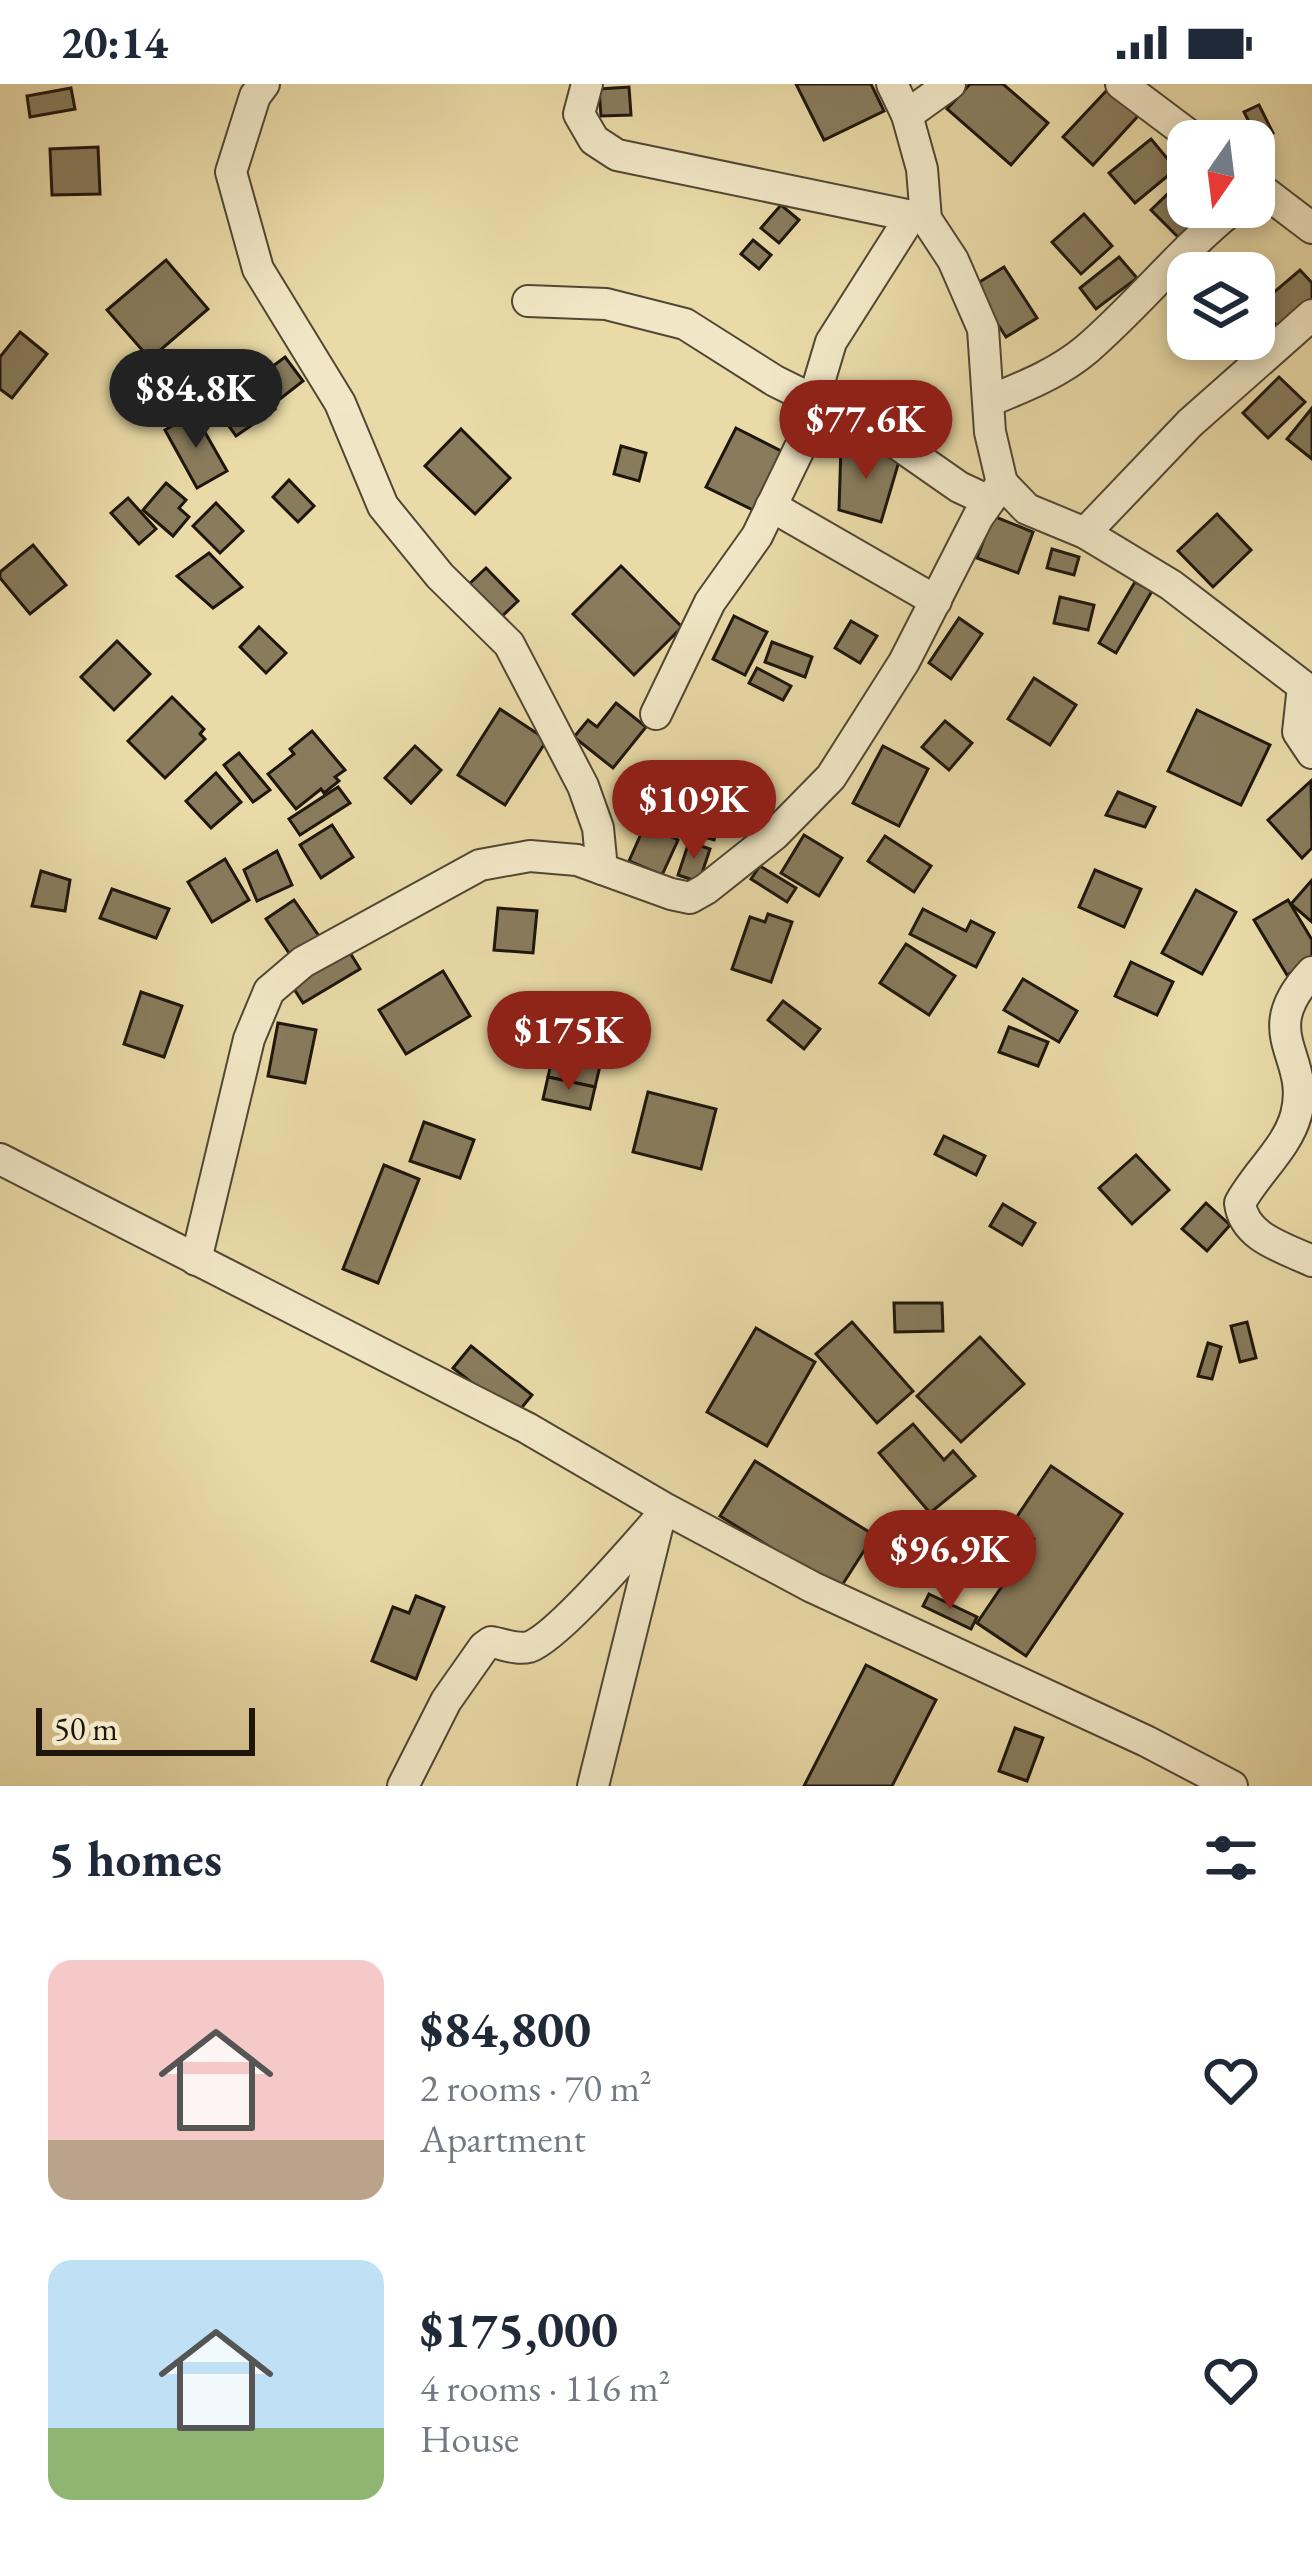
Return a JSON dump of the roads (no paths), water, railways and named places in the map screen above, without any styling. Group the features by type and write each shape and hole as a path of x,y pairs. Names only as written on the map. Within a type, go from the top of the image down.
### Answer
{"street":[{"path":"264,84 255,96 230,172 258,269 340,403 383,506 440,576 509,644 584,786 598,828 602,869"},
{"path":"196,1260 248,1039 268,991 303,962 480,865 530,856 577,860 671,894 690,898 706,890 774,835 831,777 904,662 996,492 983,328 953,260 918,217 617,155 594,140 579,114 587,84"},
{"path":"656,714 710,602 757,536 817,404 830,342 918,217 922,169 907,115 892,84"},
{"path":"907,115 950,84"},
{"path":"1121,84 1169,120"},
{"path":"1275,207 1312,228"},
{"path":"988,401 1057,370 1085,351 1211,228"},
{"path":"528,301 606,304 685,324 817,404 886,436 958,487 996,492 1085,533 1171,585 1307,682 1298,732 1312,753"},
{"path":"1085,533 1176,436 1312,315"},
{"path":"771,506 936,601"},
{"path":"1312,972 1293,995 1284,1026 1299,1095 1296,1116 1240,1203 1241,1213 1258,1236 1312,1261"},
{"path":"0,1159 527,1428 662,1514 1232,1786"},
{"path":"403,1786 446,1701 488,1643 522,1648 540,1640 595,1590 662,1514"},
{"path":"593,1786 662,1514"}]}
